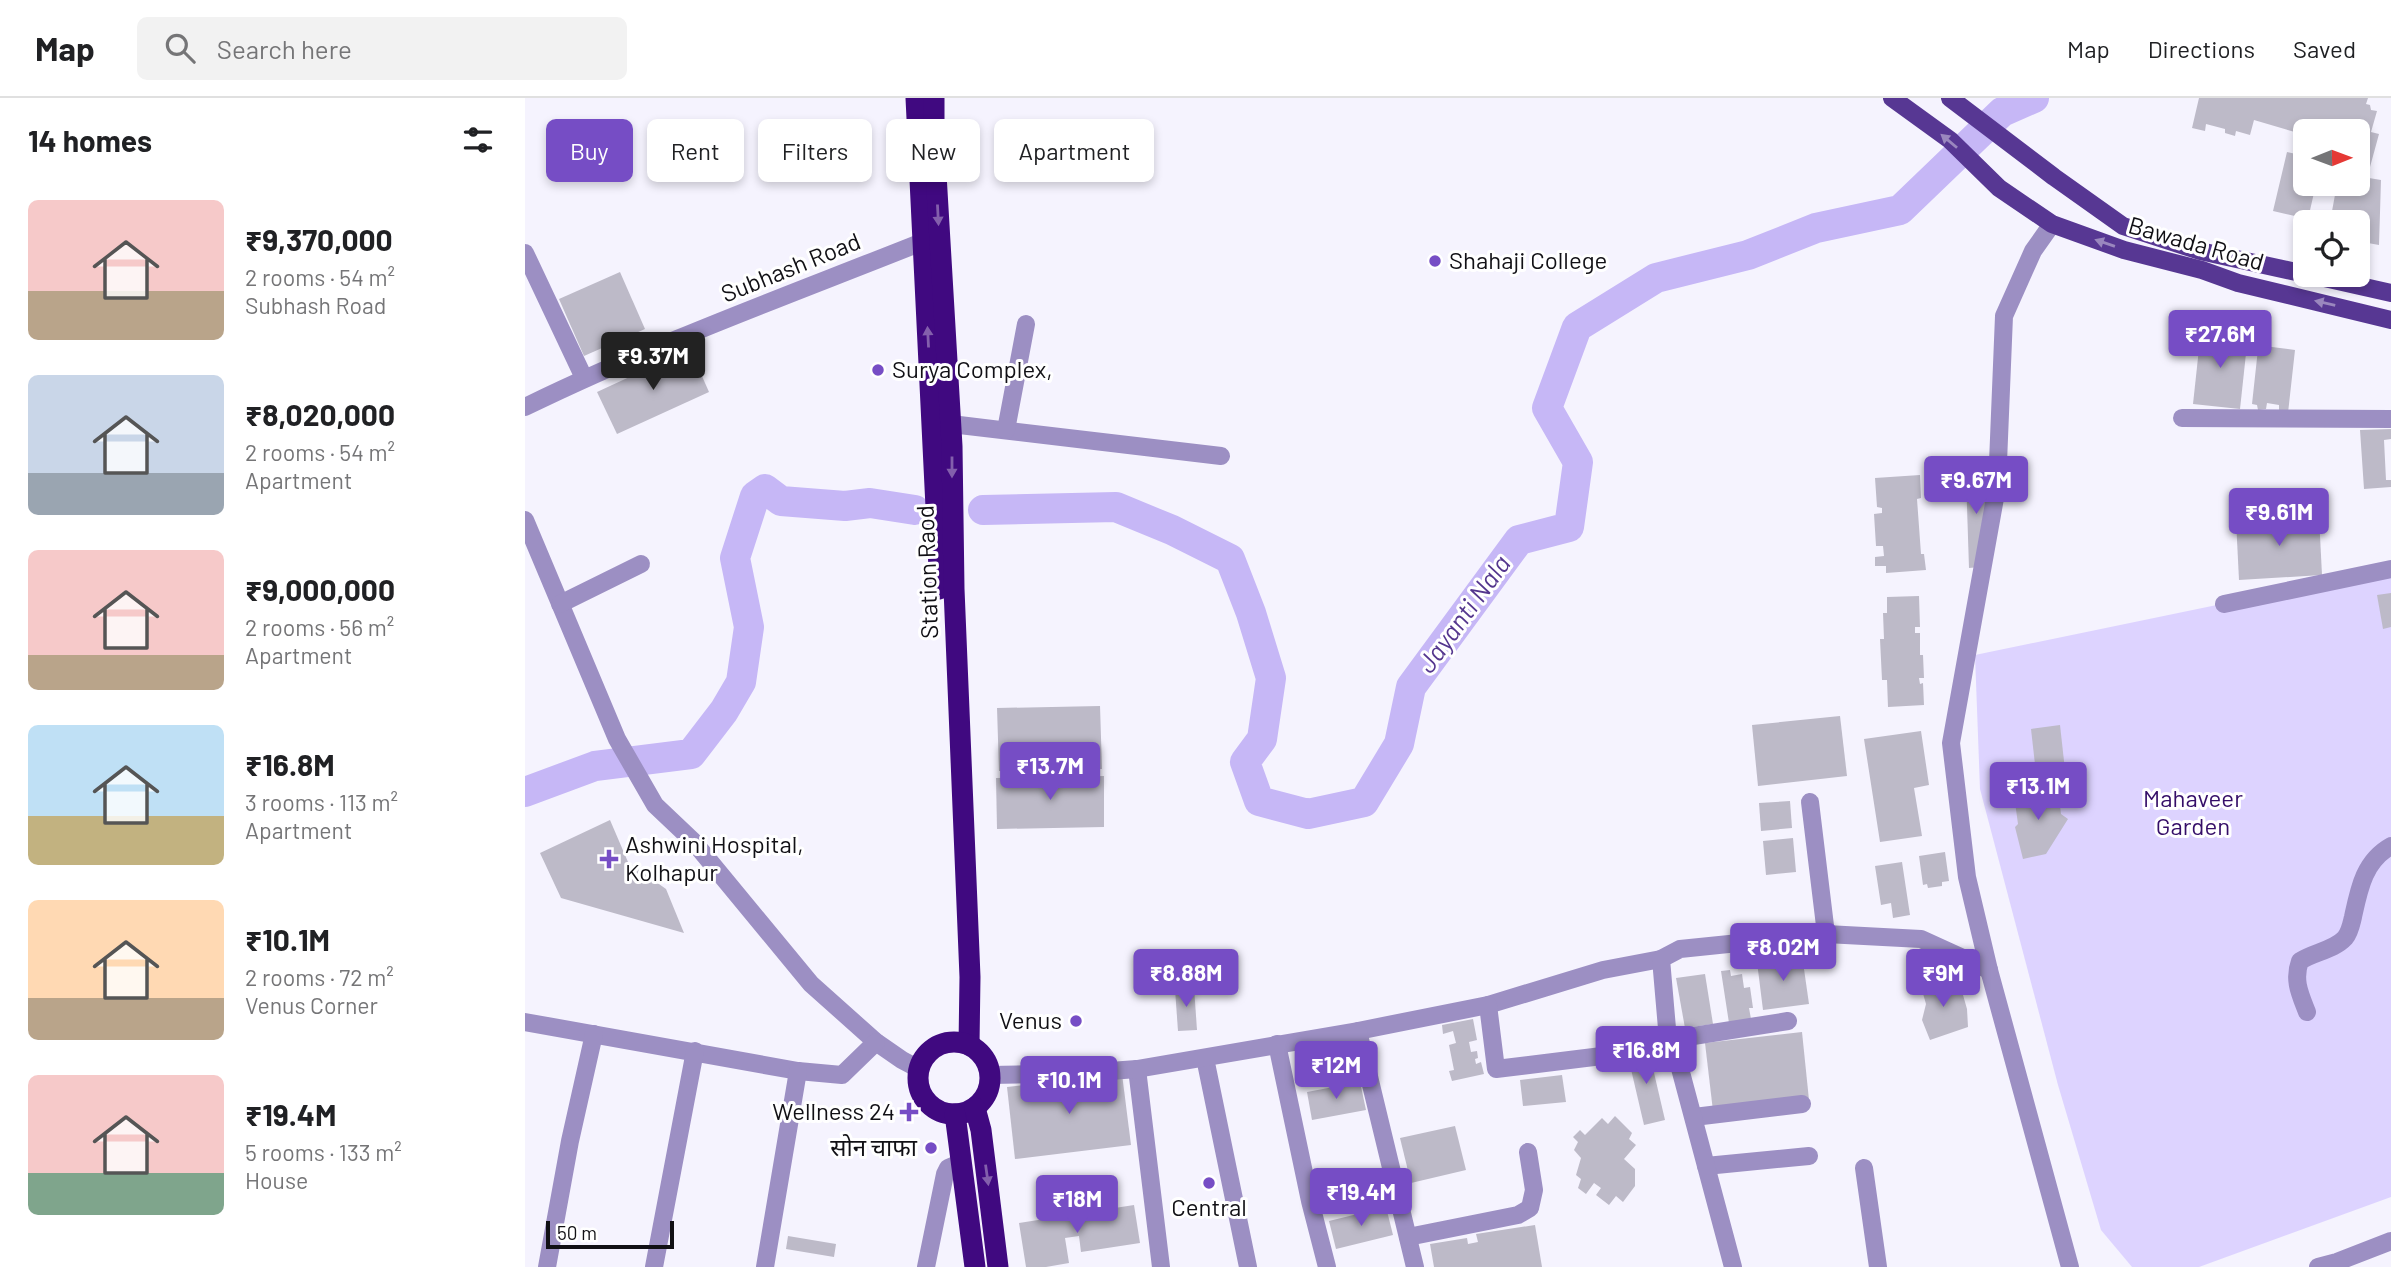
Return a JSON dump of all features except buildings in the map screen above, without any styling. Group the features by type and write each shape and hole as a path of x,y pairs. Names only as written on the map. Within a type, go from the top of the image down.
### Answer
{"highway":[{"path":"916,98 962,1043"},
{"name":"Station Raod","path":"934,98 934,139 951,424 954,589 970,977 962,1043"},
{"path":"956,1111 985,1096 990,1075 986,1061 979,1052 962,1043 936,1046 922,1060 919,1088 929,1104 956,1111 981,1129 998,1267"},
{"path":"956,1111 957,1139 975,1267"}],"main road":[{"name":"Bawada Road","path":"1892,98 1950,140 1999,188 2052,225 2124,250 2202,270 2238,283 2391,320"},
{"path":"1950,98 2123,226 2200,251 2293,271"},
{"path":"2364,287 2391,293"}],"street":[{"path":"2052,225 2033,251 2004,316 1997,487 1951,743 1967,877 1989,970 2070,1267"},
{"name":"Subhash Road","path":"525,407 584,378 922,242"},
{"path":"525,253 584,378"},
{"path":"1006,430 1026,324"},
{"path":"2182,418 2391,419"},
{"path":"951,424 1221,456"},
{"path":"525,520 617,739 655,806 693,841 795,967 876,1042 919,1069"},
{"path":"560,604 641,564"},
{"path":"2224,604 2391,569"},
{"path":"1810,802 1826,934"},
{"path":"2307,1013 2296,982 2300,961 2343,940 2349,933 2366,869 2382,851 2391,846"},
{"path":"990,1075 1137,1069 1358,1031 1488,1005 1603,970 1661,959 1680,949 1826,934 1921,939 1989,970"},
{"path":"1661,959 1668,1040 1678,1061 1733,1267"},
{"path":"1488,1005 1496,1069 1618,1054"},
{"path":"1668,1040 1788,1021"},
{"path":"525,1022 797,1071 842,1075 876,1042"},
{"path":"1358,1031 1415,1267"},
{"path":"547,1267 570,1141 594,1034"},
{"path":"1277,1044 1310,1201 1327,1267"},
{"path":"654,1267 695,1051"},
{"path":"1205,1058 1248,1267"},
{"path":"1137,1069 1161,1267"},
{"path":"765,1267 797,1071"},
{"path":"1693,1117 1802,1104"},
{"path":"1408,1237 1518,1215 1530,1208 1534,1190 1528,1152"},
{"path":"1706,1166 1809,1156"},
{"path":"926,1267 945,1174 948,1168 962,1162"},
{"path":"1864,1168 1878,1267"},
{"path":"2318,1267 2391,1241"}],"green space":[{"name":"Mahaveer Garden","path":"2391,569 2391,1197 2199,1267 2132,1267 2101,1230 2058,1085 1980,789 1975,655"}],"waterway":[{"name":"Jayanti Nala","path":"983,510 1116,507 1172,530 1230,559 1251,613 1271,678 1262,739 1245,762 1259,801 1308,814 1364,802 1399,744 1411,687 1519,540 1569,527 1578,462 1547,408 1577,327 1656,278 1748,255 1816,228 1900,210 2002,112 2034,98"},
{"name":"Jayanti Nala","path":"525,792 595,766 691,754 724,711 741,682 749,627 735,558 755,496 765,489 781,501 845,506 870,503 915,510"}],"place":[{"name":"Shahaji College","path":"1435,261"},
{"name":"Surya Complex,","path":"878,370"},
{"name":"Ashwini Hospital, Kolhapur","path":"609,859"},
{"name":"Venus","path":"1076,1021"},
{"name":"Wellness 24","path":"909,1112"},
{"name":"सोन चाफा","path":"931,1148"},
{"name":"Central","path":"1209,1183"}]}
